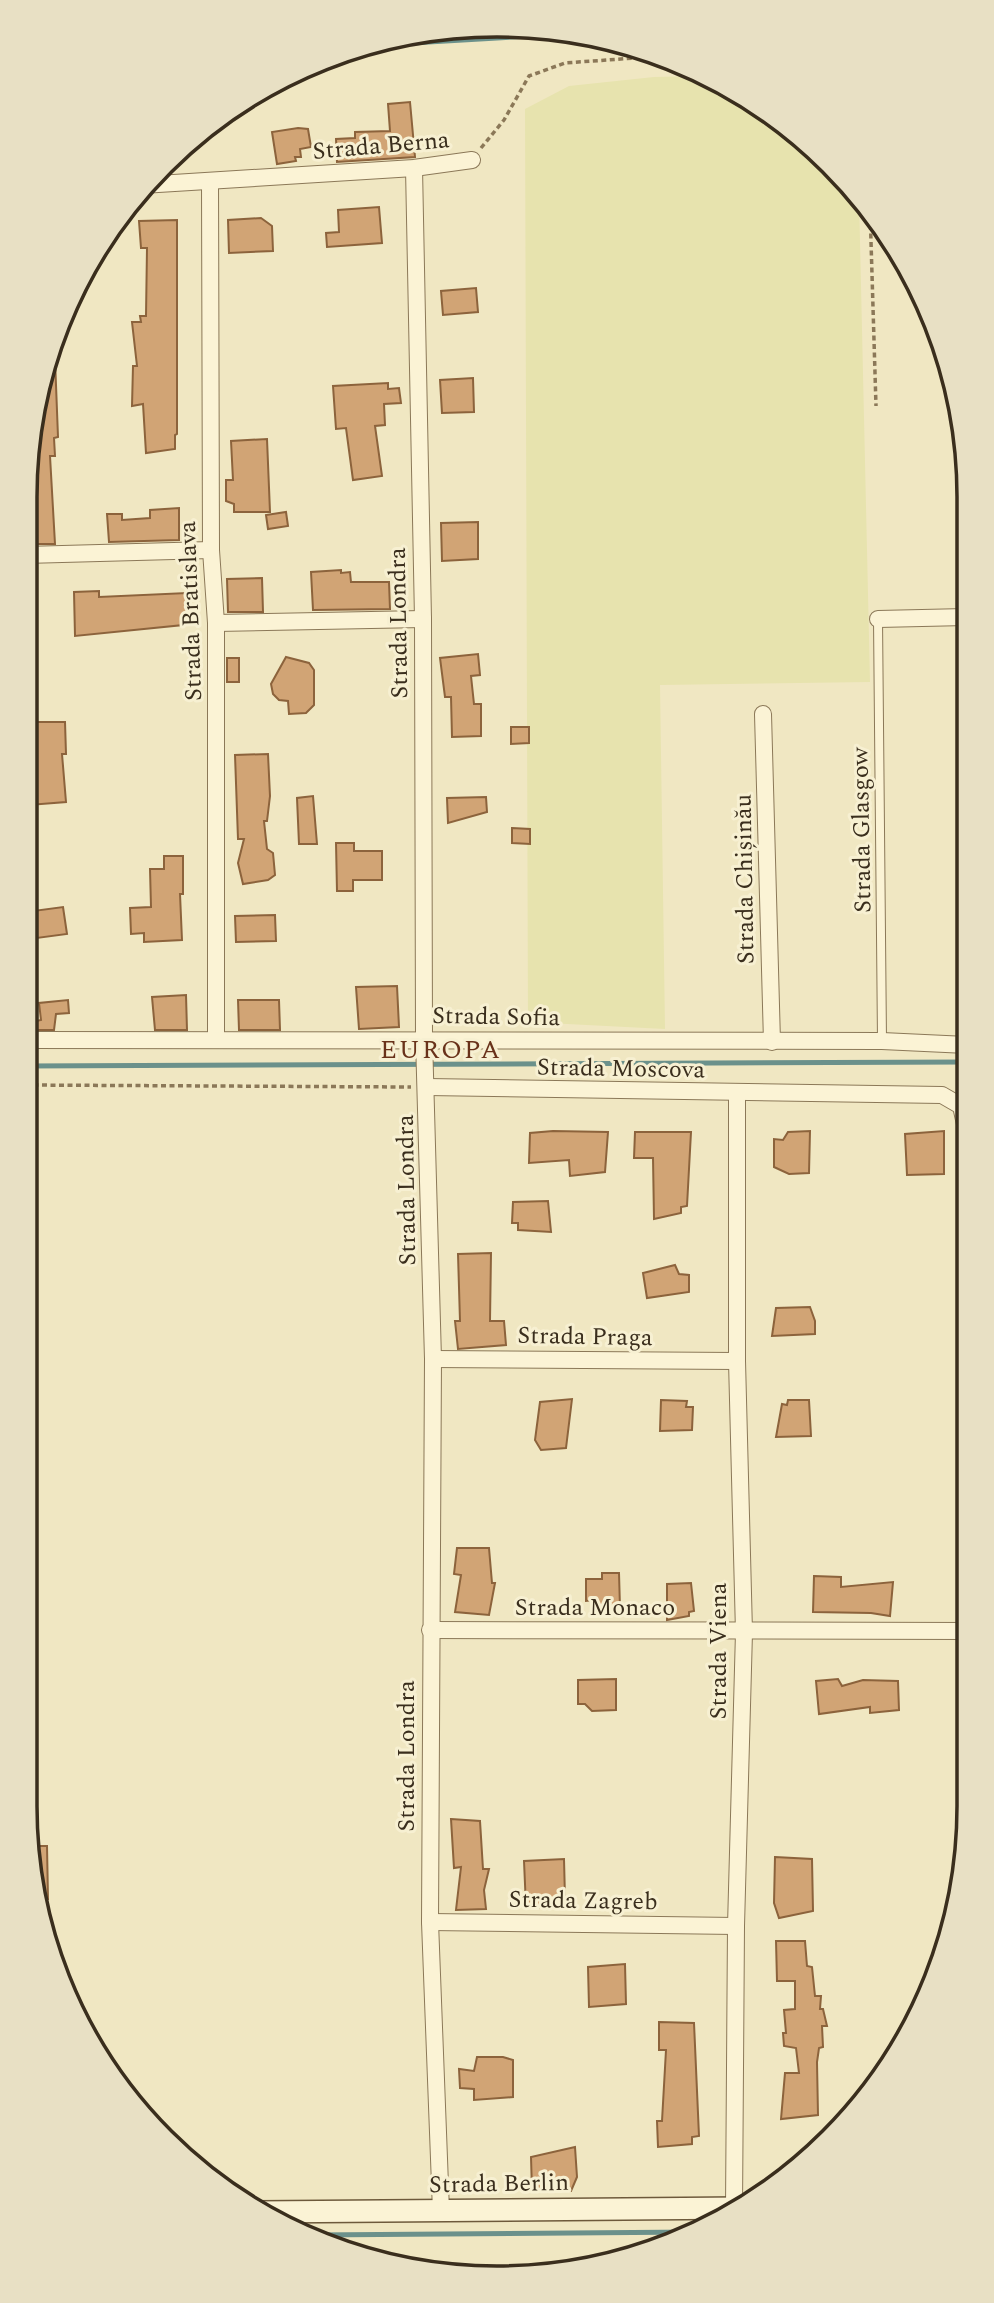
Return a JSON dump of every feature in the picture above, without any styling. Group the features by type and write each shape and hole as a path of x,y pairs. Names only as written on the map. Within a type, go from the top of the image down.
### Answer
{"street":[{"name":"Strada Berna","path":"160,185 414,167 472,160"},
{"name":"Strada Londra","path":"414,167 423,619 425,1045 433,1359 430,1922 441,2211"},
{"name":"Strada Bratislava","path":"210,182 211,550 216,623 216,1039"},
{"path":"37,555 211,550"},
{"path":"878,619 957,617"},
{"path":"216,623 423,619"},
{"name":"Strada Chișinău","path":"763,714 772,1042"},
{"name":"Strada Sofia","path":"37,1040 216,1039 425,1045 882,1041 957,1045"},
{"name":"Strada Moscova","path":"427,1080 737,1094 942,1095 957,1104"},
{"name":"Strada Viena","path":"737,1094 737,1362 744,1632 736,1926 738,2198"},
{"name":"Strada Praga","path":"433,1359 737,1362"},
{"name":"Strada Monaco","path":"430,1630 957,1631"},
{"name":"Strada Zagreb","path":"430,1922 736,1926"},
{"name":"Strada Berlin","path":"280,2212 721,2208"}],"lane":[{"name":"Strada Glasgow","path":"878,619 882,1041"}],"path":[{"name":"Strada Berna","path":"472,160 503,120 529,76 565,63 635,58"},
{"path":"871,228 876,406"},
{"path":"37,1085 427,1080"}],"shaded area":[{"path":"683,76 753,114 800,151 859,214 870,682 660,685 665,1029 528,1022 525,109 569,86"}],"building":[{"path":"410,102 415,157 337,162 336,139 355,138 355,132 390,131 388,104"},
{"path":"308,129 311,147 300,149 301,157 295,157 296,161 277,164 272,132"},
{"path":"379,207 382,243 327,247 326,233 339,232 338,210"},
{"path":"261,218 272,226 273,251 229,253 228,220"},
{"path":"177,220 177,434 175,449 146,453 143,404 132,406 133,366 137,366 132,322 141,322 140,316 146,316 147,248 141,248 139,221"},
{"path":"476,288 478,312 443,315 441,291"},
{"path":"55,367 58,437 54,438 55,456 50,456 55,544 37,544 37,497 41,437"},
{"path":"473,378 474,412 442,413 440,380"},
{"path":"388,383 388,389 399,388 401,403 384,404 385,425 375,426 382,476 353,480 346,428 336,429 333,386"},
{"path":"267,439 270,512 234,512 234,504 226,501 226,480 233,480 231,441"},
{"path":"179,508 179,540 109,542 107,514 122,514 122,520 150,518 150,510"},
{"path":"286,512 288,526 268,529 266,515"},
{"path":"478,522 478,559 442,561 441,523"},
{"path":"341,570 341,573 350,572 351,582 389,582 390,609 313,610 311,572"},
{"path":"262,578 263,612 228,612 227,579"},
{"path":"99,591 99,597 187,593 187,607 192,607 193,624 75,636 74,592"},
{"path":"478,654 480,675 471,676 474,704 481,704 481,736 452,737 451,697 445,697 440,658"},
{"path":"286,657 309,663 314,670 314,705 306,713 289,714 288,701 279,700 273,694 271,684"},
{"path":"227,658 239,658 239,682 227,682"},
{"path":"37,722 65,722 66,754 62,754 66,802 37,804"},
{"path":"511,727 529,727 529,743 511,744"},
{"path":"268,754 270,796 267,821 264,821 267,849 273,853 275,875 268,880 243,884 238,863 244,839 238,839 235,755"},
{"path":"313,796 317,844 299,844 297,798"},
{"path":"486,797 487,812 448,823 447,798"},
{"path":"512,828 530,829 530,844 512,843"},
{"path":"336,843 354,843 354,851 382,851 382,880 353,880 353,891 337,891"},
{"path":"164,856 183,856 183,894 180,894 182,940 144,942 144,933 131,934 130,908 151,907 150,869 164,869"},
{"path":"63,907 67,934 37,938 37,910"},
{"path":"275,915 276,941 236,942 235,916"},
{"path":"397,986 399,1027 359,1029 356,987"},
{"path":"186,995 187,1030 155,1030 152,997"},
{"path":"68,1000 69,1013 56,1014 54,1030 37,1030 37,1021 41,1020 39,1003"},
{"path":"238,1000 279,1000 280,1030 239,1030"},
{"path":"810,1131 809,1173 789,1174 774,1167 774,1139 783,1140 788,1132"},
{"path":"944,1131 944,1174 907,1175 905,1134"},
{"path":"608,1132 605,1172 570,1176 569,1160 529,1163 530,1133"},
{"path":"635,1132 691,1132 687,1206 681,1207 681,1213 654,1219 653,1158 634,1158"},
{"path":"548,1201 551,1232 518,1230 518,1223 512,1223 513,1202"},
{"path":"491,1253 490,1321 504,1321 506,1345 458,1349 455,1321 460,1321 458,1254"},
{"path":"675,1265 679,1274 689,1275 689,1292 647,1298 643,1273"},
{"path":"810,1307 815,1321 815,1334 772,1336 776,1308"},
{"path":"572,1399 566,1448 541,1450 535,1440 540,1402"},
{"path":"661,1400 687,1401 686,1407 693,1407 692,1430 660,1431"},
{"path":"788,1400 809,1400 811,1436 776,1437 782,1404 787,1405"},
{"path":"457,1548 489,1548 492,1583 495,1583 489,1615 455,1612 461,1575 454,1574"},
{"path":"602,1573 619,1573 620,1608 596,1609 596,1600 586,1601 586,1579 602,1579"},
{"path":"814,1576 841,1577 841,1587 893,1582 890,1616 813,1612"},
{"path":"691,1583 694,1611 689,1612 689,1616 667,1620 667,1584"},
{"path":"616,1679 616,1710 592,1711 585,1704 578,1704 578,1680"},
{"path":"838,1679 842,1686 863,1680 898,1681 899,1710 870,1713 870,1707 819,1714 816,1681"},
{"path":"451,1819 480,1821 483,1869 489,1869 484,1890 486,1909 456,1910 461,1867 454,1868"},
{"path":"39,1846 47,1846 48,1899 46,1896"},
{"path":"775,1857 812,1859 813,1911 779,1918 774,1903"},
{"path":"564,1859 565,1898 552,1898 552,1908 526,1907 524,1861"},
{"path":"776,1941 805,1941 807,1966 812,1967 815,1996 821,1996 820,2009 823,2009 827,2026 822,2026 823,2047 819,2048 817,2062 818,2115 781,2119 785,2073 799,2073 796,2048 784,2046 783,2033 786,2033 784,2010 795,2009 795,1981 777,1981"},
{"path":"625,1964 626,2004 589,2007 588,1967"},
{"path":"659,2022 694,2023 699,2136 692,2137 692,2144 658,2147 657,2121 662,2121 666,2050 659,2050"},
{"path":"477,2057 503,2057 513,2060 513,2097 474,2100 474,2089 460,2088 459,2069 474,2071"},
{"path":"575,2147 577,2177 571,2191 532,2191 531,2157"}],"waterway":[{"path":"433,42 507,37"},
{"path":"37,1066 957,1062"},
{"path":"331,2235 670,2232"}],"district":[{"name":"EUROPA","path":"441,1050"}]}
